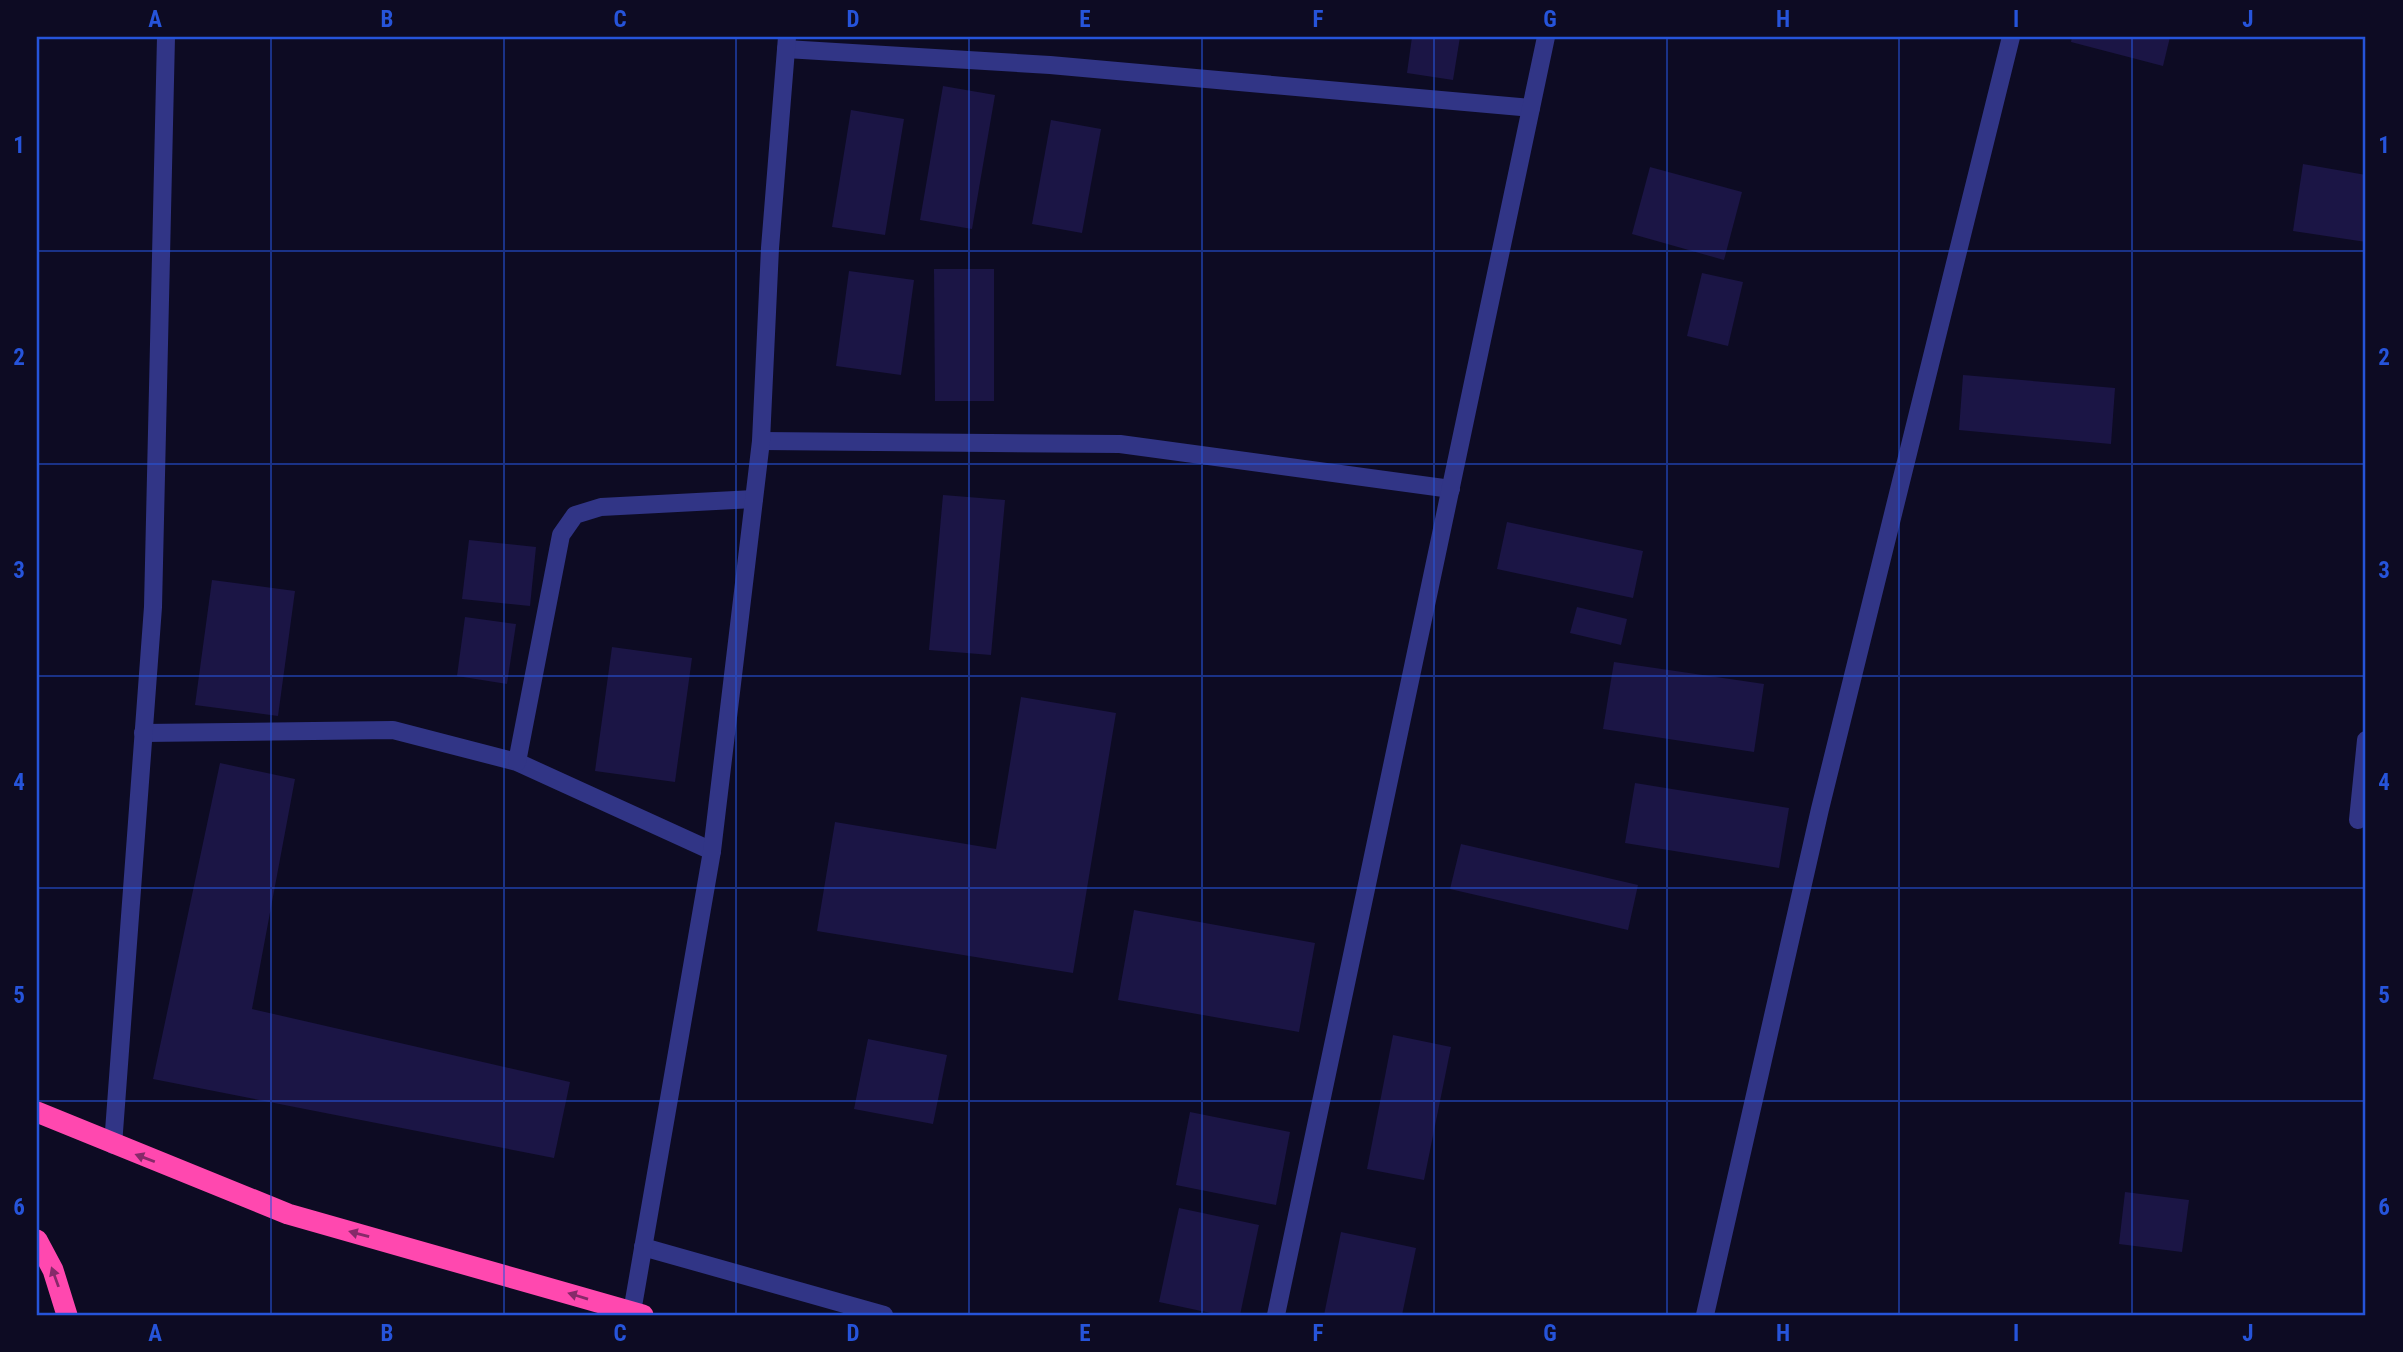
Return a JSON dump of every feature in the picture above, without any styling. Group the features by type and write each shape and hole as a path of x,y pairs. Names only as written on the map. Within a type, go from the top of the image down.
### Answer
{"highway":[{"path":"37,1112 288,1214 638,1314"},
{"path":"37,1240 53,1270 67,1315"}],"street":[{"path":"113,1145 153,607 166,37"},
{"path":"1276,1315 1546,37"},
{"path":"1704,1315 1820,810 2011,37"},
{"path":"638,1314 643,1247 712,852 761,442 770,248 787,43 1531,108"},
{"path":"761,442 1120,444 1451,489"},
{"path":"517,762 561,535 575,515 601,507 754,499"},
{"path":"143,733 393,730 517,762 712,852"},
{"path":"2358,820 2366,740"},
{"path":"643,1247 884,1315"}],"building":[{"path":"1412,37 1460,37 1453,80 1407,73"},
{"path":"2072,37 2170,37 2163,66 2071,42"},
{"path":"943,86 995,95 972,229 920,220"},
{"path":"851,110 904,119 885,235 832,227"},
{"path":"1051,120 1101,129 1082,233 1032,224"},
{"path":"2303,164 2366,175 2366,242 2293,231"},
{"path":"1650,167 1742,192 1724,260 1632,234"},
{"path":"934,269 994,269 994,401 935,401"},
{"path":"849,271 914,280 901,375 836,366"},
{"path":"1702,273 1743,282 1728,346 1687,336"},
{"path":"1963,375 2115,388 2111,444 1959,430"},
{"path":"943,495 1005,500 991,655 929,650"},
{"path":"1507,522 1643,551 1633,598 1497,569"},
{"path":"469,540 536,547 530,606 462,599"},
{"path":"212,580 295,591 278,716 195,705"},
{"path":"1577,607 1627,619 1621,645 1570,633"},
{"path":"465,617 516,624 507,684 457,676"},
{"path":"612,647 692,658 675,782 595,771"},
{"path":"1614,662 1764,684 1754,752 1603,729"},
{"path":"1021,697 1116,713 1073,973 817,931 835,822 996,849"},
{"path":"220,763 295,779 252,1009 570,1082 554,1158 153,1079"},
{"path":"1635,783 1789,808 1779,868 1625,843"},
{"path":"1461,844 1638,885 1628,930 1450,889"},
{"path":"1134,910 1315,943 1299,1032 1118,1000"},
{"path":"1393,1035 1451,1047 1424,1180 1367,1169"},
{"path":"868,1039 947,1055 933,1124 854,1109"},
{"path":"1190,1112 1290,1132 1276,1205 1176,1185"},
{"path":"2125,1192 2189,1200 2182,1252 2119,1244"},
{"path":"1179,1208 1259,1225 1240,1315 1220,1315 1159,1302"},
{"path":"1341,1232 1416,1248 1402,1315 1324,1315"}]}
